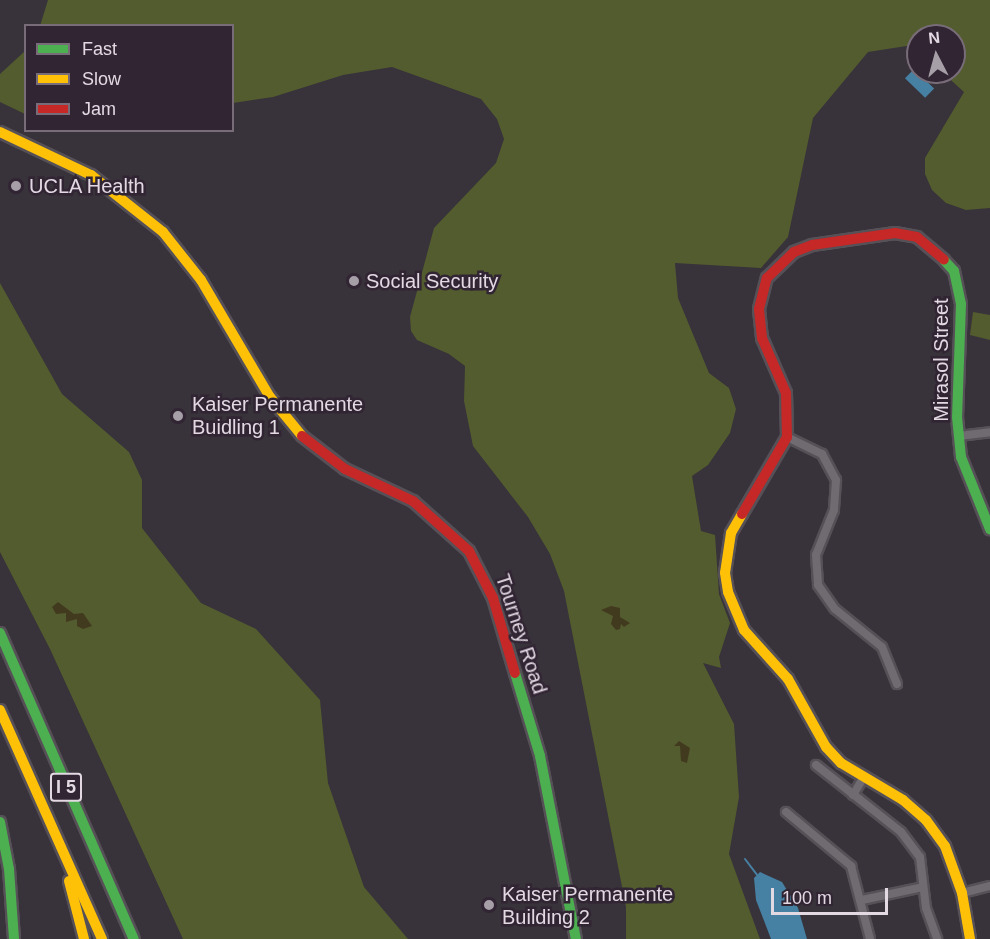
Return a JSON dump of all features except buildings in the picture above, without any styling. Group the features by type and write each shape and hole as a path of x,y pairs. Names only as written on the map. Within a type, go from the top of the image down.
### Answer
{"main road":[{"name":"Tourney Road","path":"0,132 83,171 140,211 163,232 201,280 270,397 307,443 345,469 413,501 469,551 493,598 540,756 576,939"},
{"name":"Mirasol Street","path":"787,437 786,393 759,327 761,294 780,262 812,245 886,234 917,237 933,247 954,271 959,288 959,436 968,478 990,529"},
{"path":"787,437 730,533 725,573 728,592 744,630 788,679 826,747 864,777 903,800 926,820 945,846 962,893 970,939"},
{"name":"I 5","path":"0,633 134,939"},
{"name":"I 5","path":"0,710 65,861 102,939"},
{"path":"0,822 9,869 14,939"},
{"path":"65,861 84,939"}],"street":[{"path":"959,436 990,432"},
{"path":"787,437 822,454 836,480 834,510 816,555 818,585 835,609 882,647 897,684"},
{"path":"816,765 907,840 920,857 923,886 937,939"},
{"path":"853,795 864,777"},
{"path":"786,812 842,856 851,866 862,900 870,939"},
{"path":"862,900 923,886"},
{"path":"962,893 990,886"}],"green space":[{"path":"48,0 990,0 990,208 966,210 946,203 932,190 925,174 925,158 964,92 955,84 966,84 966,24 906,24 906,46 868,52 813,118 788,237 761,268 675,263 678,298 709,373 729,388 736,409 730,433 708,465 692,476 701,531 715,535 719,594 730,623 719,657 721,668 703,663 734,724 739,797 729,854 760,939 626,939 626,907 564,591 550,554 528,517 473,446 464,401 465,366 449,354 417,340 411,331 410,317 434,228 496,163 504,139 497,119 481,99 392,67 343,75 273,97 234,103 234,24 41,24"},
{"path":"24,52 24,114 0,102 0,74"},
{"path":"0,283 62,394 129,452 142,480 142,528 201,603 256,629 320,700 328,783 364,887 408,939 183,939 50,649 0,552"},
{"path":"973,312 990,315 990,340 970,335"}],"sand":[{"path":"58,602 74,614 83,613 92,626 83,629 77,626 77,619 66,622 66,613 56,614 52,607"},
{"path":"611,606 620,608 620,617 630,623 624,627 621,624 620,629 616,630 611,624 613,616 601,610"},
{"path":"679,741 690,748 687,763 681,761 680,746 674,746"}],"water":[{"path":"911,84 930,84 934,88 925,98"},
{"path":"760,872 782,882 798,908 807,939 771,939 756,900 754,878"}],"waterway":[{"path":"745,859 757,875"}],"traffic: fast":[{"path":"944,260 954,271 961,304 957,417 961,457 990,529"},
{"path":"0,633 134,939"},
{"path":"515,673 540,756 576,939"},
{"path":"0,822 9,869 14,939"}],"traffic: slow":[{"path":"0,132 91,175 163,232 201,280 270,397 302,436"},
{"path":"742,514 731,533 725,573 728,592 744,630 788,679 826,747 841,763 903,800 926,820 945,846 962,893 970,939"},
{"path":"0,710 102,939"},
{"path":"69,881 84,939"}],"traffic: jam":[{"path":"742,514 787,437 786,393 762,338 759,309 767,278 794,252 812,245 895,233 917,237 944,260"},
{"path":"302,436 345,469 413,501 469,551 493,598 515,673"}],"place":[{"name":"UCLA Health","path":"16,186"},
{"name":"Social Security","path":"354,281"},
{"name":"Kaiser Permanente Buidling 1","path":"178,416"},
{"name":"Kaiser Permanente Building 2","path":"489,905"}]}
